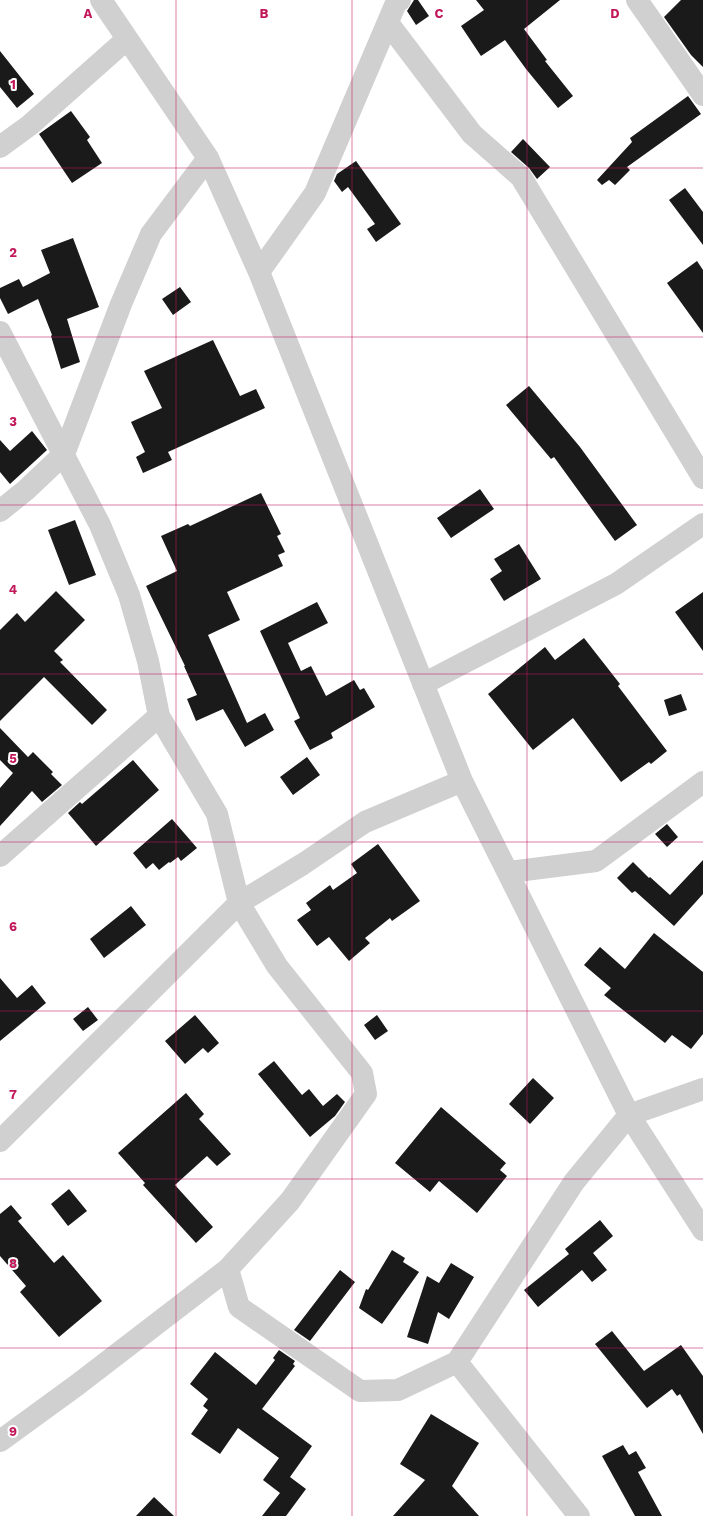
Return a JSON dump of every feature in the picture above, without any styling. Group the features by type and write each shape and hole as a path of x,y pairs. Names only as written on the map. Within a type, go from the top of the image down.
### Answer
{"street":[{"path":"101,0 208,158 259,272 462,782 509,872 629,1115 703,1230"},
{"path":"259,272 315,193 396,3 400,0"},
{"path":"637,0 703,95"},
{"path":"388,23 472,134 521,177 703,478"},
{"path":"0,147 30,125 127,39"},
{"path":"0,512 64,454 121,304 152,234 208,158"},
{"path":"0,332 100,525 129,595 148,661 159,716 217,814 239,903 277,966 362,1073 366,1094 290,1201 228,1268 77,1385 0,1441"},
{"path":"423,684 616,584 703,524"},
{"path":"0,856 159,716"},
{"path":"0,1141 239,903 303,864 365,822 462,782"},
{"path":"509,872 596,861 703,782"},
{"path":"228,1268 239,1307 360,1391 398,1390 457,1362 574,1182 629,1115 703,1089"},
{"path":"457,1362 579,1516"}],"building":[{"path":"414,0 418,0 429,16 416,25 407,11"},
{"path":"476,0 560,0 524,29 547,60 545,61 573,96 558,108 526,69 505,40 481,56 461,26 484,10"},
{"path":"681,0 703,0 703,67 691,55 664,17"},
{"path":"0,51 34,94 17,108 0,87"},
{"path":"688,96 701,114 627,167 630,170 615,185 609,180 602,185 597,180 632,142 630,138"},
{"path":"71,111 90,137 87,140 102,163 72,183 39,134"},
{"path":"523,139 550,167 537,179 529,168 511,152"},
{"path":"356,161 401,224 376,242 367,229 375,224 348,187 342,192 334,181 337,174"},
{"path":"685,188 703,212 703,245 669,200"},
{"path":"73,238 99,307 67,319 80,362 61,369 51,336 52,335 38,299 8,314 0,298 0,288 19,279 23,287 50,273 41,250"},
{"path":"697,261 703,270 703,333 667,283"},
{"path":"180,287 191,302 173,315 162,299"},
{"path":"213,340 240,396 256,389 265,408 168,452 172,460 143,473 136,457 145,452 131,422 162,408 144,371"},
{"path":"529,386 580,447 637,525 615,541 554,457 551,459 506,405"},
{"path":"32,431 47,450 10,484 0,472 0,440 10,451"},
{"path":"480,489 494,509 451,538 437,518"},
{"path":"261,493 281,534 277,536 285,552 278,555 283,566 227,592 240,620 208,635 247,723 265,713 274,730 245,747 223,709 196,721 187,699 197,695 185,666 146,586 177,571 161,536 188,524 190,526"},
{"path":"75,520 96,575 69,585 48,530"},
{"path":"519,544 541,579 504,601 490,579 502,571 494,559"},
{"path":"56,591 85,620 54,651 63,660 60,662 107,710 92,725 44,677 0,721 0,630 17,613 25,622"},
{"path":"703,592 703,651 675,612"},
{"path":"317,602 328,623 288,643 301,671 311,666 326,696 354,680 360,690 364,688 375,707 331,733 333,738 310,750 294,721 300,718 260,631"},
{"path":"584,638 620,684 618,686 667,751 651,764 649,762 621,782 573,718 533,750 488,694 545,647 555,660"},
{"path":"681,694 687,710 669,716 664,700"},
{"path":"0,728 28,757 33,752 53,772 51,774 62,785 42,802 32,791 0,826 0,788 13,773 0,760"},
{"path":"307,757 320,775 293,795 280,777"},
{"path":"133,760 159,790 96,846 68,813 80,802 82,804"},
{"path":"172,819 197,848 181,861 178,857 159,870 153,863 146,869 133,853"},
{"path":"667,824 678,837 667,847 655,834"},
{"path":"378,844 420,901 392,921 390,918 365,938 370,943 349,961 329,937 317,946 297,920 311,910 306,903 330,885 333,890 357,873 351,864"},
{"path":"703,860 703,894 674,926 635,891 632,893 617,878 633,862 649,878 650,877 670,895"},
{"path":"131,906 146,925 104,958 90,939"},
{"path":"654,933 703,972 703,1034 691,1049 672,1035 665,1043 604,995 611,988 584,965 600,947 625,969"},
{"path":"0,978 17,998 32,985 46,1003 0,1041"},
{"path":"88,1007 98,1020 83,1031 73,1019"},
{"path":"195,1015 219,1043 208,1053 203,1048 185,1064 165,1041"},
{"path":"377,1015 388,1031 375,1040 364,1025"},
{"path":"274,1061 302,1095 309,1089 323,1106 337,1094 345,1102 335,1116 310,1137 258,1074"},
{"path":"533,1078 554,1098 530,1124 509,1104"},
{"path":"186,1093 204,1114 199,1119 231,1154 217,1166 207,1156 175,1185 213,1227 196,1243 143,1185 145,1183 118,1153"},
{"path":"441,1107 506,1163 500,1170 507,1176 477,1213 439,1181 430,1192 395,1163"},
{"path":"69,1189 87,1211 68,1226 51,1204"},
{"path":"11,1205 22,1218 18,1221 54,1263 63,1255 102,1301 59,1337 20,1292 26,1286 0,1256 0,1214"},
{"path":"600,1220 613,1236 593,1253 607,1270 592,1282 582,1270 538,1307 524,1290 569,1254 565,1249"},
{"path":"392,1250 405,1258 403,1262 419,1272 382,1324 359,1308 366,1289 368,1290"},
{"path":"451,1263 474,1277 449,1319 438,1312 428,1344 407,1337 427,1276 439,1283"},
{"path":"340,1270 355,1282 310,1341 294,1330"},
{"path":"612,1331 644,1371 681,1345 703,1376 703,1434 680,1394 677,1396 672,1389 647,1408 595,1344"},
{"path":"279,1350 295,1361 293,1364 295,1366 262,1409 312,1446 290,1477 306,1489 286,1516 262,1516 280,1493 263,1480 279,1458 238,1428 220,1454 191,1434 208,1410 203,1406 208,1399 190,1384 215,1352 256,1385 275,1360 273,1358"},
{"path":"431,1414 479,1443 452,1486 479,1516 393,1516 425,1480 400,1464"},
{"path":"623,1445 629,1455 636,1451 646,1468 638,1472 662,1516 635,1516 602,1456"},
{"path":"154,1497 174,1516 136,1516"}]}
